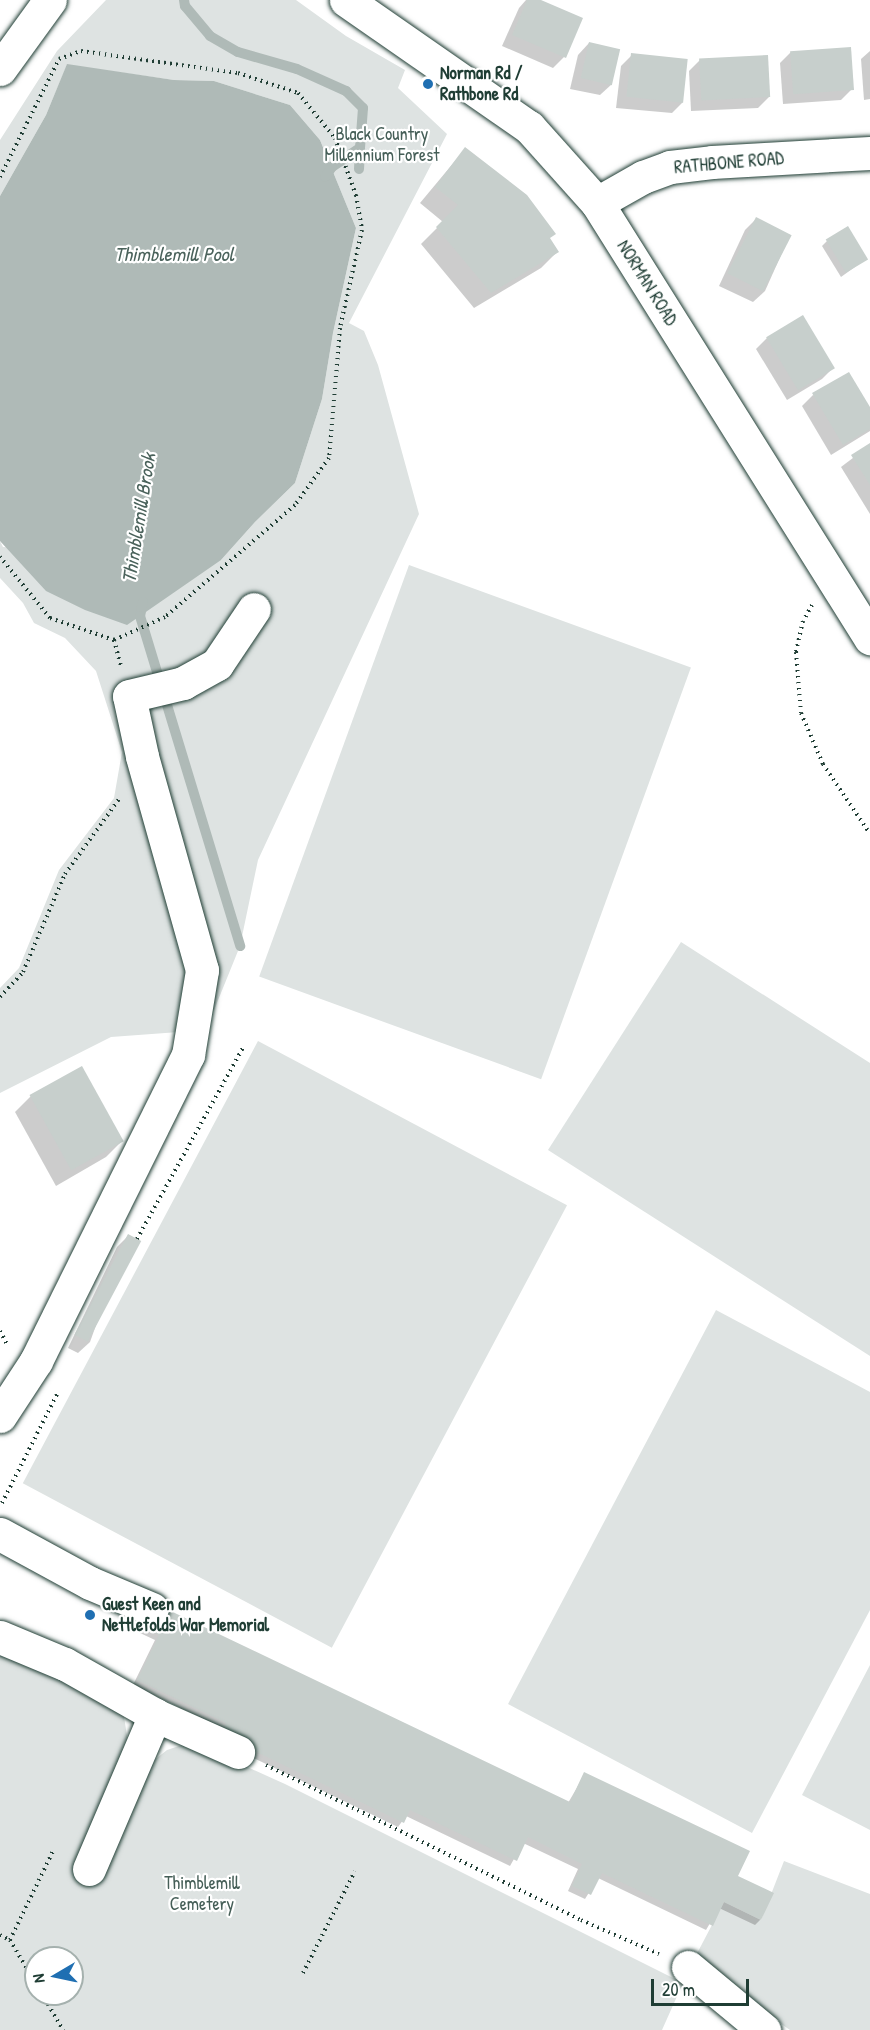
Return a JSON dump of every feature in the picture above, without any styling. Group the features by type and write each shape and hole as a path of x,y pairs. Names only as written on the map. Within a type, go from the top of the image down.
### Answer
{"street":[{"path":"0,69 50,0"},
{"name":"NORMAN ROAD","path":"346,0 529,127 597,203 870,638"},
{"name":"RATHBONE ROAD","path":"597,203 643,177 670,167 712,162 870,153"},
{"path":"0,1416 36,1361 188,1055 202,970 142,756 129,696 183,683 217,664 254,609"},
{"path":"0,1534 90,1583 152,1609"},
{"path":"0,1637 64,1664 155,1715 238,1752"},
{"path":"89,1869 155,1715"},
{"path":"688,1967 764,2030"}],"path":[{"path":"0,177 59,59 81,51 238,73 297,93 335,138 351,181 362,230 340,328 329,458 295,505 165,617 114,640 50,618 0,557"},
{"path":"814,601 803,621 796,652 801,713 823,764 870,834"},
{"path":"0,997 23,972 65,874 118,802 127,764 142,756"},
{"path":"137,1239 243,1048"},
{"path":"0,1506 64,1382"},
{"path":"238,1752 321,1789 581,1920 688,1967"},
{"path":"10,1940 53,1851"},
{"path":"303,1973 354,1871"},
{"path":"0,1935 10,1940 24,1964"},
{"path":"49,2006 63,2030"}],"green space":[{"name":"Black Country Millennium Forest","path":"106,0 296,0 346,36 405,70 398,88 447,134 349,323 364,331 378,365 419,514 258,860 240,946 206,1030 111,1037 0,1093 0,988 19,968 59,870 114,798 122,752 96,671 65,638 34,623 23,603 0,578 0,541 3,547 221,560 255,522 295,483 322,399 333,333 356,228 320,140 290,105 214,81 174,80 67,65 46,115 0,196 0,140 57,51"},
{"path":"409,565 691,668 541,1079 259,977"},
{"path":"681,942 870,1063 870,1356 548,1150"},
{"path":"258,1041 567,1205 332,1648 23,1483"},
{"path":"716,1310 870,1392 870,1610 752,1833 508,1704"},
{"name":"Thimblemill Cemetery","path":"0,1646 115,1707 124,1717 128,1742 152,1762 167,1750 185,1744 198,1745 285,1784 683,1983 662,2030 0,2030"},
{"path":"870,1665 870,1830 802,1795"},
{"path":"784,1861 870,1894 870,2030 790,2030 692,1963 724,1902 761,1920"}],"water":[{"name":"Thimblemill Pool","path":"67,64 174,80 214,81 290,105 320,140 356,228 333,333 322,399 295,483 255,522 221,560 127,625 85,610 46,591 0,541 0,196 46,115"}],"building":[{"path":"527,0 541,0 583,18 566,58 512,35"},
{"path":"589,42 620,49 612,85 581,78"},
{"path":"851,47 854,90 793,94 790,51"},
{"path":"631,53 688,59 683,103 626,97"},
{"path":"768,55 770,97 701,101 699,59"},
{"path":"465,147 527,195 556,234 550,238 559,252 491,293 436,227 458,205 435,187"},
{"path":"756,217 792,235 763,291 727,273"},
{"path":"848,226 868,259 846,273 826,239"},
{"path":"803,315 835,368 798,390 766,337"},
{"path":"849,372 870,407 870,429 843,445 812,393"},
{"path":"870,443 870,485 851,455"},
{"path":"82,1066 124,1141 71,1170 30,1095"},
{"path":"128,1234 141,1241 88,1342 74,1335"},
{"path":"156,1604 570,1802 584,1772 750,1851 738,1876 774,1893 761,1920 724,1902 713,1926 602,1873 591,1895 572,1886 582,1864 528,1837 517,1861 410,1810 404,1823 221,1735 226,1723 137,1680 159,1635 145,1628"}],"waterway":[{"name":"Thimblemill Brook","path":"184,0 185,6 210,36 238,52 297,69 346,91 363,108 360,148 332,167 325,177"},
{"name":"Thimblemill Brook","path":"359,169 360,148"},
{"name":"Thimblemill Brook","path":"143,602 140,616 240,946"}],"place":[{"name":"Norman Rd / Rathbone Rd","path":"428,84"},
{"name":"Guest Keen and Nettlefolds War Memorial","path":"90,1615"}]}
